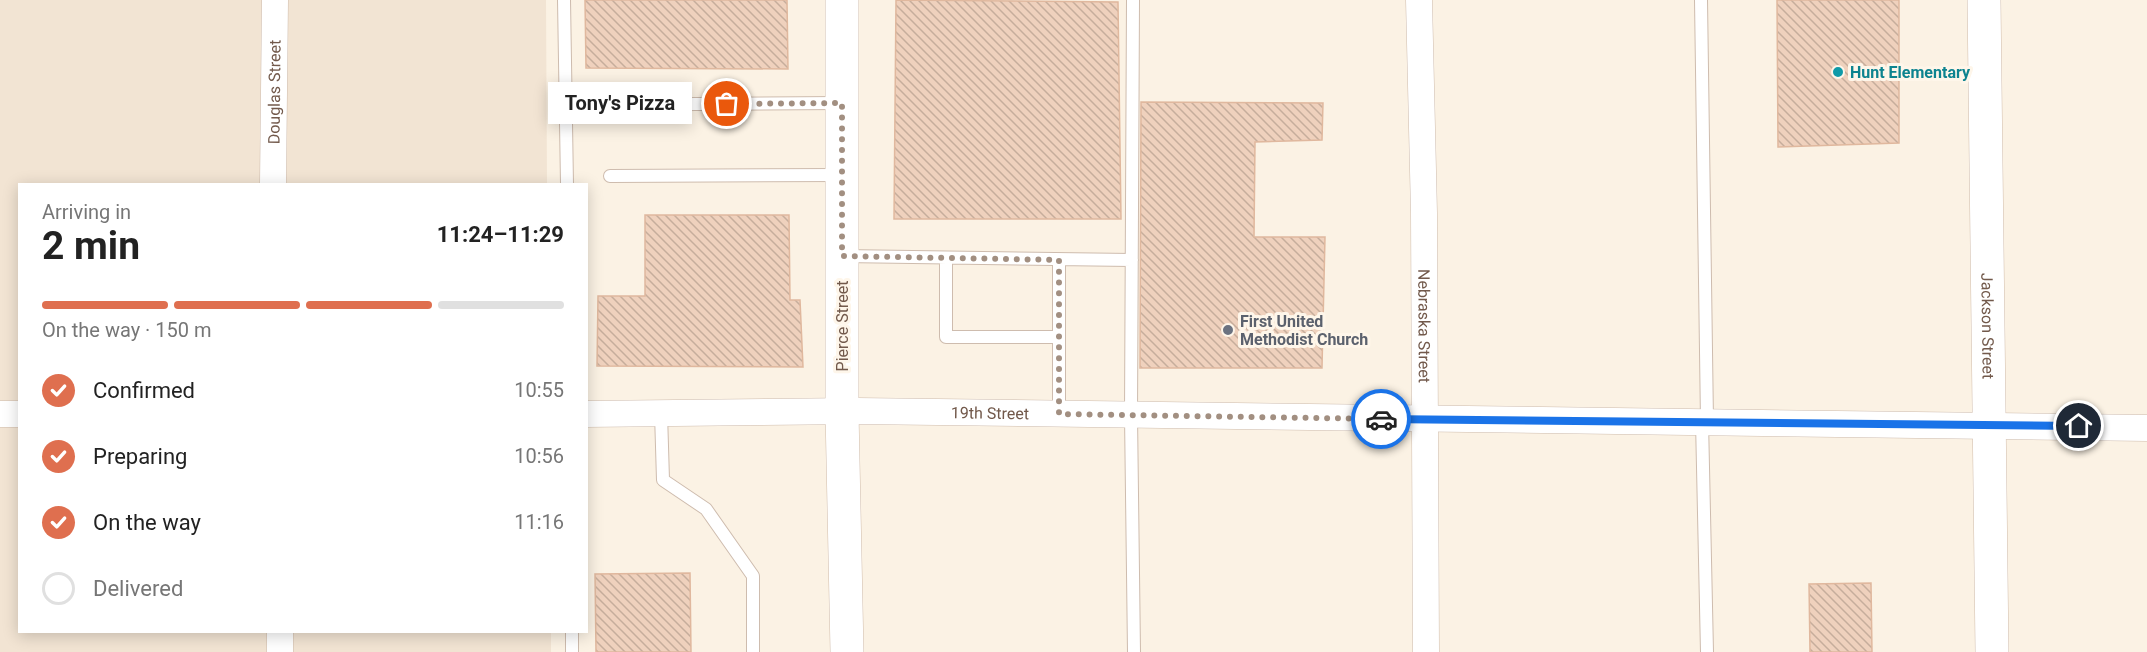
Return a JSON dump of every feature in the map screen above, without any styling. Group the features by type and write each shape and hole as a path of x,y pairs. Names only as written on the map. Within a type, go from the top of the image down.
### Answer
{"main road":[{"name":"Pierce Street","path":"842,0 842,411 847,652"},
{"name":"Jackson Street","path":"1984,0 1992,652"}],"street":[{"name":"Douglas Street","path":"273,183 275,0"},
{"name":"Nebraska Street","path":"1419,0 1426,420 1426,652"},
{"name":"19th Street","path":"588,414 842,411 2147,428"},
{"path":"0,414 18,414"},
{"path":"280,633 280,652"}],"lane":[{"path":"564,0 567,183"},
{"path":"1133,0 1131,415 1134,652"},
{"path":"1701,0 1707,652"},
{"path":"566,105 842,103"},
{"path":"610,176 842,175"},
{"path":"842,256 1132,260"},
{"path":"946,259 946,337 1058,338"},
{"path":"1059,260 1059,414"},
{"path":"661,413 663,480 706,509 753,576 753,652"},
{"path":"572,633 572,652"}],"shaded area":[{"path":"0,0 546,0 547,183 18,183 18,633 551,633 551,652 0,652"}],"building":[{"path":"585,0 787,0 788,69 586,68"},
{"path":"896,0 1118,2 1121,219 894,219"},
{"name":"Hunt Elementary","path":"1777,0 1899,0 1899,143 1778,147"},
{"path":"1141,102 1323,103 1322,140 1255,142 1254,237 1325,237 1322,368 1140,368"},
{"path":"645,215 789,215 790,300 800,300 803,367 597,366 598,296 645,296"},
{"path":"690,573 691,652 596,652 595,574"},
{"path":"1871,583 1872,652 1810,652 1809,584"}],"way so far":[{"path":"727,104 842,103 842,256 1059,260 1059,414 1381,419"}],"place":[{"name":"Hunt Elementary","path":"1838,72"},
{"name":"Tony's Pizza","path":"727,104"},
{"name":"First United Methodist Church","path":"1228,330"}],"route":[{"path":"1381,419 2079,426"}]}
